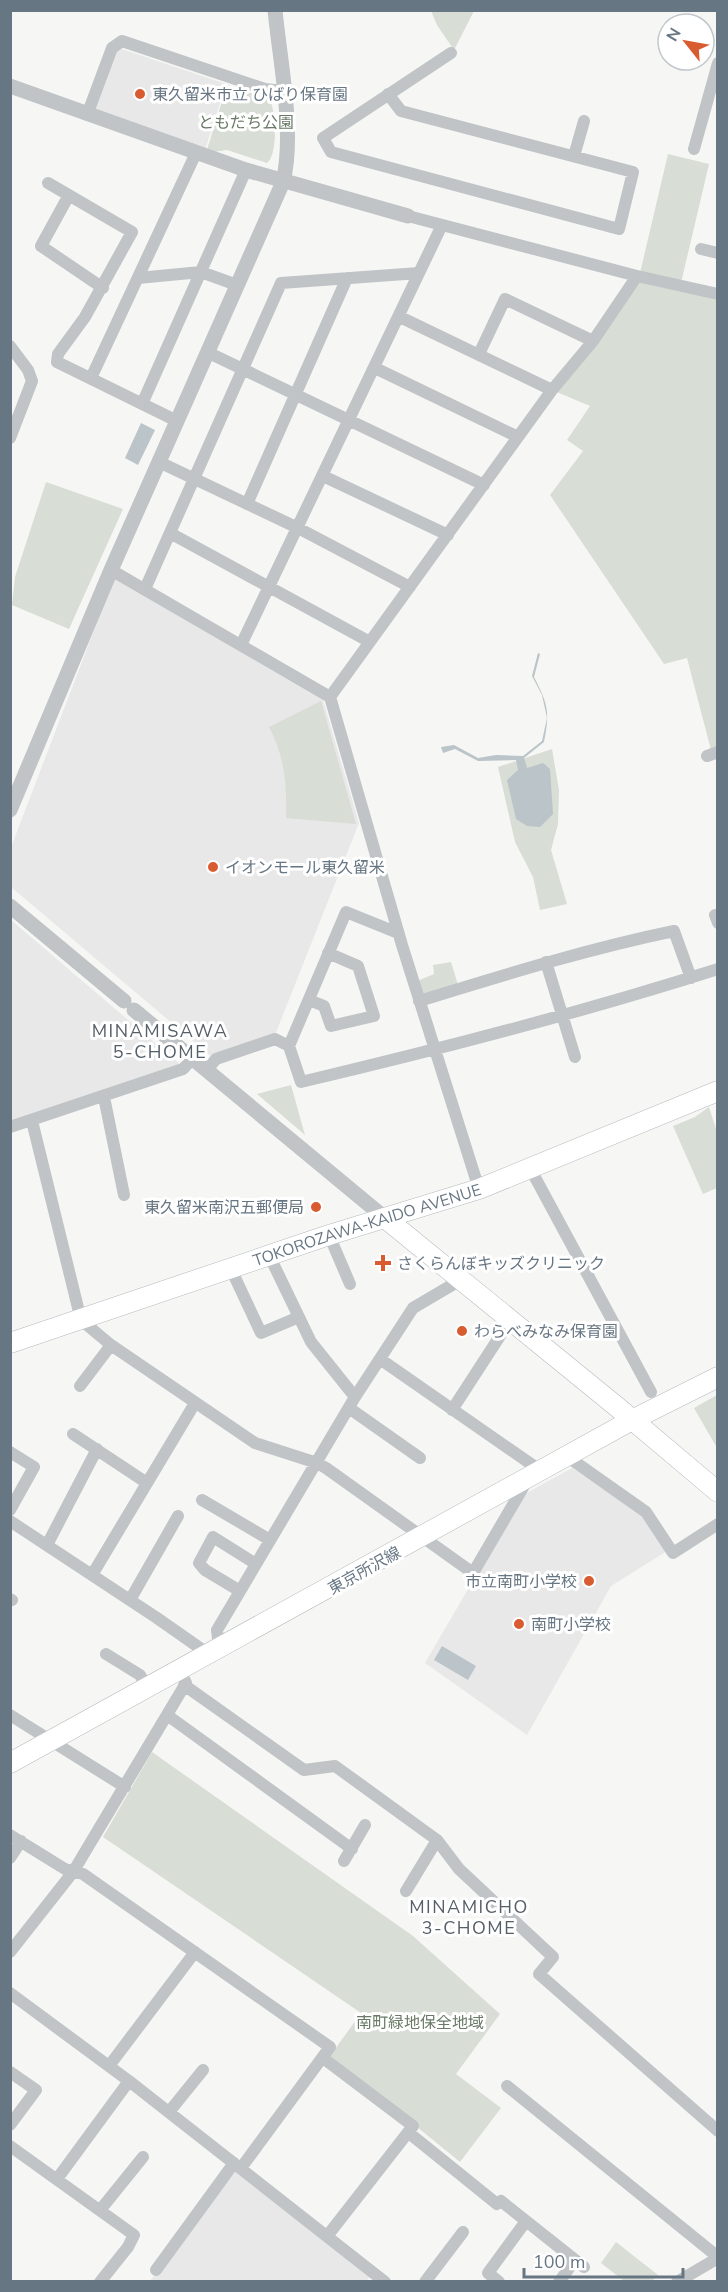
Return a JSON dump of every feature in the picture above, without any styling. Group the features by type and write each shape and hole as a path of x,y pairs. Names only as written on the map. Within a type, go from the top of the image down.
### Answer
{"main road":[{"name":"TOKOROZAWA-KAIDO AVENUE","path":"10,1343 329,1235 479,1189 717,1091"},
{"path":"385,1218 717,1492"},
{"name":"東京所沢線","path":"10,1763 147,1687 182,1677 213,1650 423,1537 632,1420 717,1377"}],"street":[{"path":"10,810 111,570 283,182 288,145 275,10"},
{"path":"87,115 112,48 122,42 265,89 283,91"},
{"path":"388,94 401,111 633,171 619,228 331,152 323,138 450,52"},
{"path":"694,149 717,63"},
{"path":"10,86 87,115 283,182 637,276 717,294"},
{"path":"574,156 584,121"},
{"path":"91,378 196,153"},
{"path":"142,404 246,170"},
{"path":"48,183 132,232 103,288 58,354 57,362 177,422"},
{"path":"69,195 41,246 103,288"},
{"path":"241,645 400,317 442,225"},
{"path":"701,249 717,253"},
{"path":"138,278 201,272 237,285"},
{"path":"145,589 281,283 419,273"},
{"path":"330,697 552,390 593,341 637,276"},
{"path":"247,504 347,278"},
{"path":"479,354 505,299 593,341"},
{"path":"400,317 552,390"},
{"path":"10,346 32,381 10,438"},
{"path":"207,352 484,485"},
{"path":"375,368 518,437"},
{"path":"159,462 298,528 410,586"},
{"path":"323,476 448,535"},
{"path":"170,533 370,642"},
{"path":"111,570 330,697 398,933 479,1189"},
{"path":"10,906 385,1218"},
{"path":"398,933 346,912 289,1046 301,1082 435,1050 562,1016 717,969"},
{"path":"420,1001 546,962 612,944 674,931 691,978"},
{"path":"309,1000 324,1006 331,1026 374,1016 358,966 328,953"},
{"path":"546,962 575,1057"},
{"path":"207,1070 216,1059 274,1039 289,1046"},
{"path":"10,1128 183,1069 193,1058"},
{"path":"104,1097 124,1194"},
{"path":"32,1121 81,1320 111,1345 255,1443 316,1463 473,1573 535,1475 452,1410 380,1359"},
{"path":"530,1168 651,1392"},
{"path":"329,1235 351,1284"},
{"path":"269,1256 311,1342 352,1403 420,1458"},
{"path":"231,1269 261,1333 299,1317"},
{"path":"10,1521 130,1600 213,1650 217,1630 352,1403 413,1308 452,1285 458,1276"},
{"path":"452,1410 511,1320"},
{"path":"80,1386 111,1345"},
{"path":"92,1575 195,1403"},
{"path":"73,1434 147,1483"},
{"path":"47,1545 97,1449"},
{"path":"10,1452 34,1467 10,1510"},
{"path":"568,1457 645,1512 673,1553 717,1524"},
{"path":"202,1500 270,1540"},
{"path":"130,1600 178,1516"},
{"path":"240,1591 199,1563 213,1538 256,1564"},
{"path":"105,1654 140,1675 147,1687"},
{"path":"10,1952 73,1872 167,1715 182,1677 304,1770 335,1766 437,1840 459,1869 553,1957 539,1974 717,2131"},
{"path":"10,1715 125,1787"},
{"path":"167,1715 352,1849"},
{"path":"344,1861 365,1825"},
{"path":"10,1858 16,1838 65,1869 83,1874 330,2048 156,2270"},
{"path":"406,1891 437,1840"},
{"path":"109,2066 195,1952"},
{"path":"10,1993 129,2081 385,2282"},
{"path":"323,2058 413,2126 328,2235"},
{"path":"169,2112 202,2070"},
{"path":"10,2072 36,2090 10,2125"},
{"path":"57,2180 129,2081"},
{"path":"507,2086 717,2258 676,2282"},
{"path":"408,2133 496,2204 501,2201 580,2263 559,2282"},
{"path":"10,2146 101,2209 134,2235 128,2247 100,2282"},
{"path":"101,2209 143,2157"},
{"path":"499,2282 488,2273 526,2221"},
{"path":"425,2282 463,2232"}],"shaded area":[{"name":"東久留米市立 ひばり保育園","path":"122,49 226,84 204,153 92,116 116,52"},
{"path":"141,423 155,430 138,465 125,458"},
{"path":"114,578 323,700 359,823 275,1035 212,1057 11,887 10,850"},
{"path":"538,653 540,654 534,677 542,694 547,718 542,695 532,676"},
{"path":"547,718 544,742 524,758 527,768 543,763 550,769 553,814 540,827 527,826 516,819 507,780 518,770 516,760 478,761 455,749 443,753 441,747 454,745 478,758 496,755 523,756 542,741"},
{"path":"11,920 182,1066 11,1122"},
{"name":"南町小学校","path":"572,1468 648,1519 667,1551 611,1586 527,1735 425,1663 523,1495"},
{"path":"442,1646 476,1666 468,1680 434,1660"},
{"path":"235,2172 370,2276 366,2282 149,2282"}],"green space":[{"path":"431,11 474,11 454,50 437,25"},
{"name":"ともだち公園","path":"227,85 270,100 274,114 275,133 273,152 267,163 227,150 206,153"},
{"path":"668,154 709,164 681,283 640,273"},
{"path":"637,276 717,299 717,748 711,750 687,658 664,664 550,495 583,451 567,440 590,406 552,390"},
{"path":"46,482 123,509 69,629 12,605 15,577"},
{"path":"321,701 356,824 286,818 282,760 269,727"},
{"path":"552,749 559,790 558,824 551,850 567,904 540,910 533,877 515,842 498,767"},
{"path":"451,962 458,985 421,996 417,981 434,974 433,965"},
{"path":"291,1085 305,1135 257,1094"},
{"path":"709,1107 717,1132 717,1188 703,1194 673,1126 695,1117"},
{"path":"717,1395 717,1448 694,1408"},
{"name":"南町緑地保全地域","path":"152,1752 413,1936 500,2014 456,2074 501,2108 460,2162 330,2056 361,2013 103,1837"},
{"path":"616,2242 658,2275 652,2281 624,2281 601,2263"}],"place":[{"name":"東久留米市立 ひばり保育園","path":"140,94"},
{"name":"イオンモール東久留米","path":"213,867"},
{"name":"東久留米南沢五郵便局","path":"316,1207"},
{"name":"さくらんぼキッズクリニック","path":"383,1263"},
{"name":"わらべみなみ保育園","path":"462,1331"},
{"name":"市立南町小学校","path":"589,1581"},
{"name":"南町小学校","path":"519,1624"}],"district":[{"name":"MINAMISAWA 5-CHOME","path":"160,1041"},
{"name":"MINAMICHO 3-CHOME","path":"469,1917"}]}
